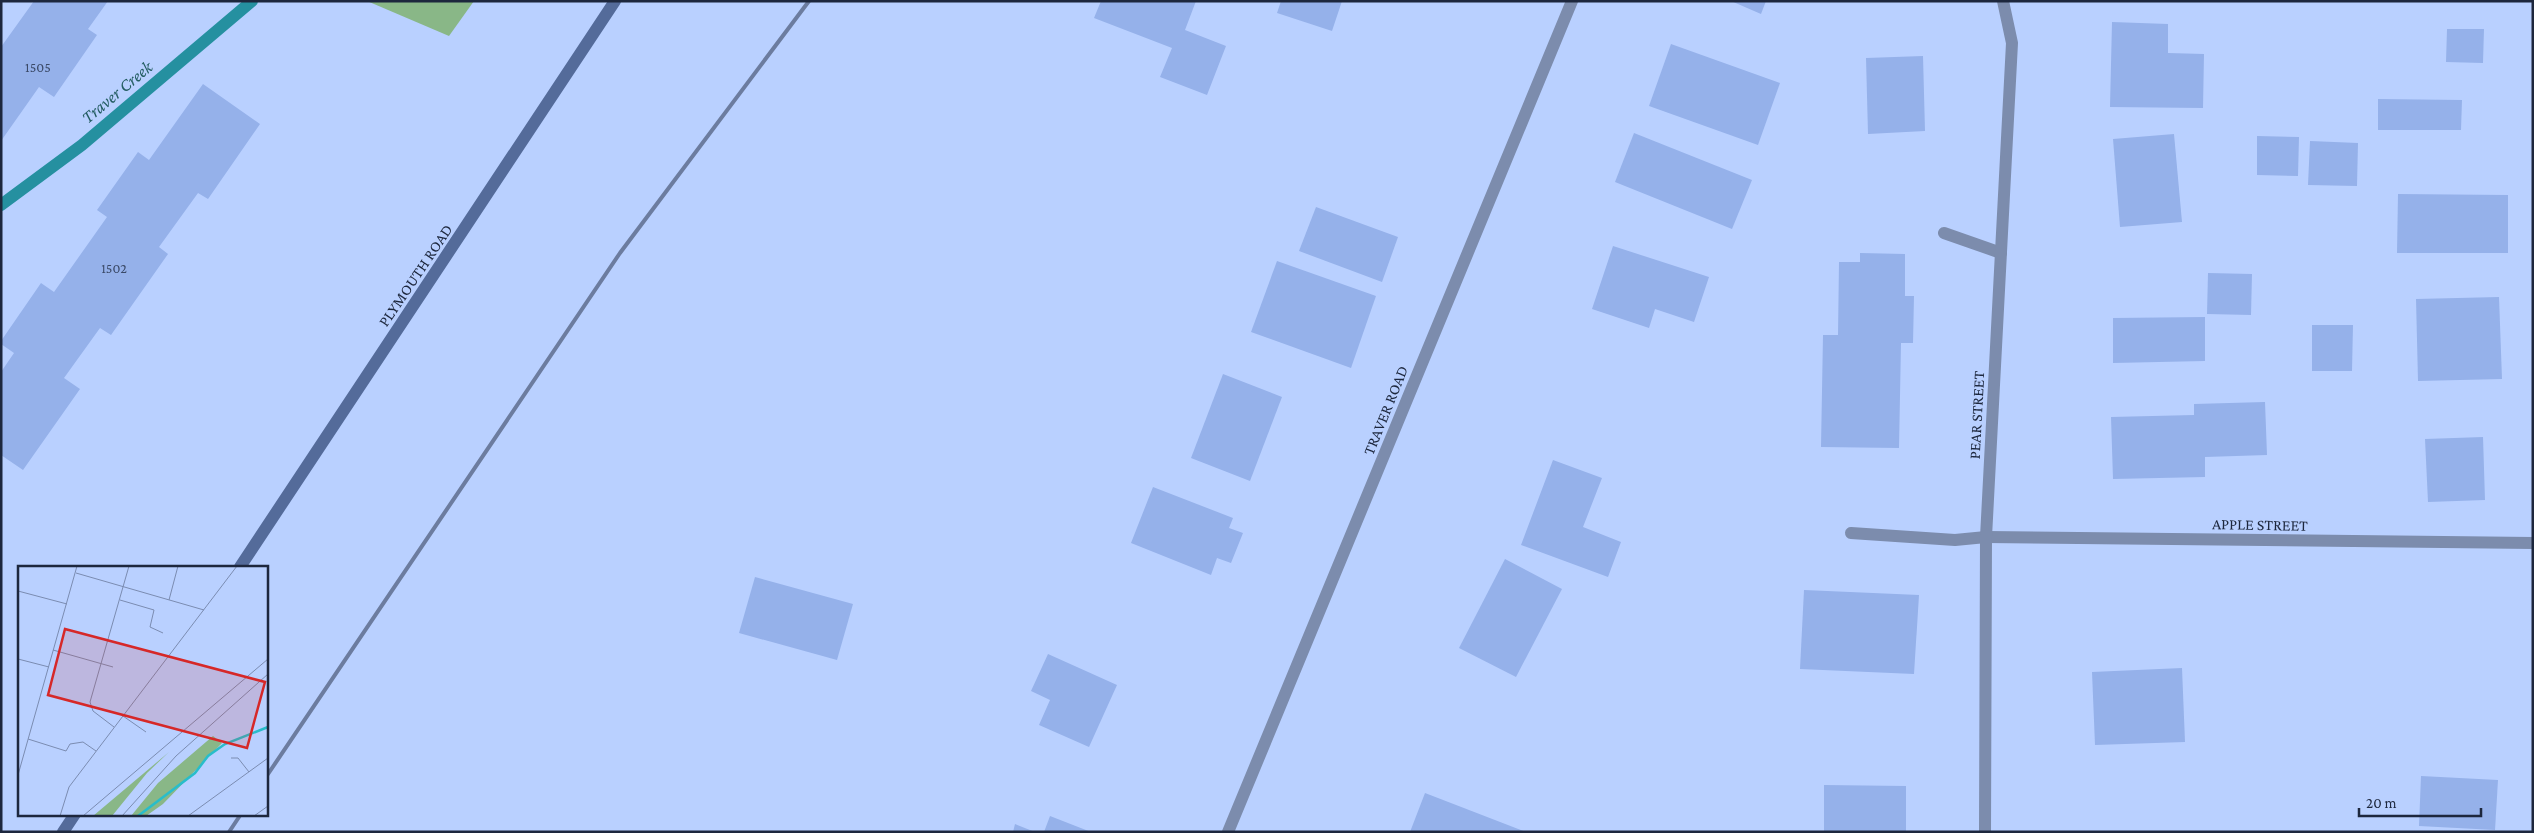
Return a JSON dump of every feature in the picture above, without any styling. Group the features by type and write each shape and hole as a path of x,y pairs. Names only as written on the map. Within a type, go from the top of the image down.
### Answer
{"main road":[{"name":"PLYMOUTH ROAD","path":"241,566 615,1"},
{"path":"64,832 74,816"}],"street":[{"name":"TRAVER ROAD","path":"1228,832 1572,1"},
{"name":"PEAR STREET","path":"1985,832 1986,537 2012,43 2004,1"},
{"path":"1944,233 2001,253"},
{"name":"APPLE STREET","path":"1851,533 1956,540 1986,537 2533,543"}],"green space":[{"path":"367,1 474,1 449,36"}],"building":[{"path":"34,1 108,1 88,29 97,35 54,97 39,87 1,141 1,47"},
{"path":"1101,1 1196,1 1185,30 1226,46 1207,95 1160,77 1172,48 1094,18"},
{"path":"1281,1 1342,1 1332,31 1277,13"},
{"path":"1731,1 1766,1 1761,14"},
{"path":"2112,22 2168,24 2168,53 2204,54 2203,108 2110,107"},
{"path":"2447,29 2484,29 2483,63 2446,62"},
{"path":"1671,44 1780,83 1758,145 1649,106"},
{"path":"1923,56 1925,131 1868,134 1866,58"},
{"path":"203,84 260,124 208,199 198,193 159,247 168,254 111,335 100,328 64,378 80,389 23,470 1,455 1,372 14,353 1,344 1,341 41,283 54,292 107,217 97,210 138,152 149,160"},
{"path":"2378,99 2462,100 2461,130 2378,130"},
{"path":"1634,133 1752,180 1732,229 1615,182"},
{"path":"2174,134 2182,222 2120,227 2113,139"},
{"path":"2257,136 2299,137 2298,176 2257,175"},
{"path":"2310,141 2358,143 2357,186 2308,185"},
{"path":"2398,194 2508,195 2508,253 2397,253"},
{"path":"1316,207 1398,237 1382,282 1299,251"},
{"path":"1613,246 1709,277 1694,322 1655,309 1649,328 1592,309"},
{"path":"1860,253 1905,254 1905,296 1914,296 1913,343 1901,343 1899,448 1821,447 1823,335 1838,335 1839,262 1860,262"},
{"path":"1277,261 1376,296 1351,368 1251,332"},
{"path":"2208,273 2252,274 2251,315 2207,314"},
{"path":"2499,297 2502,379 2418,381 2416,299"},
{"path":"2205,317 2205,361 2113,363 2113,318"},
{"path":"2312,325 2353,325 2352,371 2312,371"},
{"path":"1223,374 1282,397 1250,481 1191,458"},
{"path":"2265,402 2267,455 2205,457 2205,477 2113,479 2111,417 2194,415 2194,404"},
{"path":"2483,437 2485,500 2428,502 2425,439"},
{"path":"1553,460 1602,478 1583,527 1621,542 1608,577 1521,545"},
{"path":"1153,487 1233,518 1229,528 1243,533 1231,563 1217,558 1211,575 1131,543"},
{"path":"1505,559 1562,589 1516,677 1459,648"},
{"path":"755,577 853,604 837,660 739,633"},
{"path":"1804,590 1919,595 1914,674 1800,669"},
{"path":"1048,654 1117,685 1089,747 1039,725 1050,700 1031,691"},
{"path":"2182,668 2185,742 2095,745 2092,672"},
{"path":"2421,776 2498,780 2495,830 2419,826"},
{"path":"1824,785 1906,786 1906,832 1824,832"},
{"path":"1425,793 1526,832 1410,832"},
{"path":"1050,816 1091,832 1044,832"},
{"path":"1015,824 1035,832 1013,832"}],"waterway":[{"name":"Traver Creek","path":"1,205 82,145 252,1"}],"railway":[{"path":"268,774 620,253 809,1"},
{"path":"229,832 240,816"}]}
